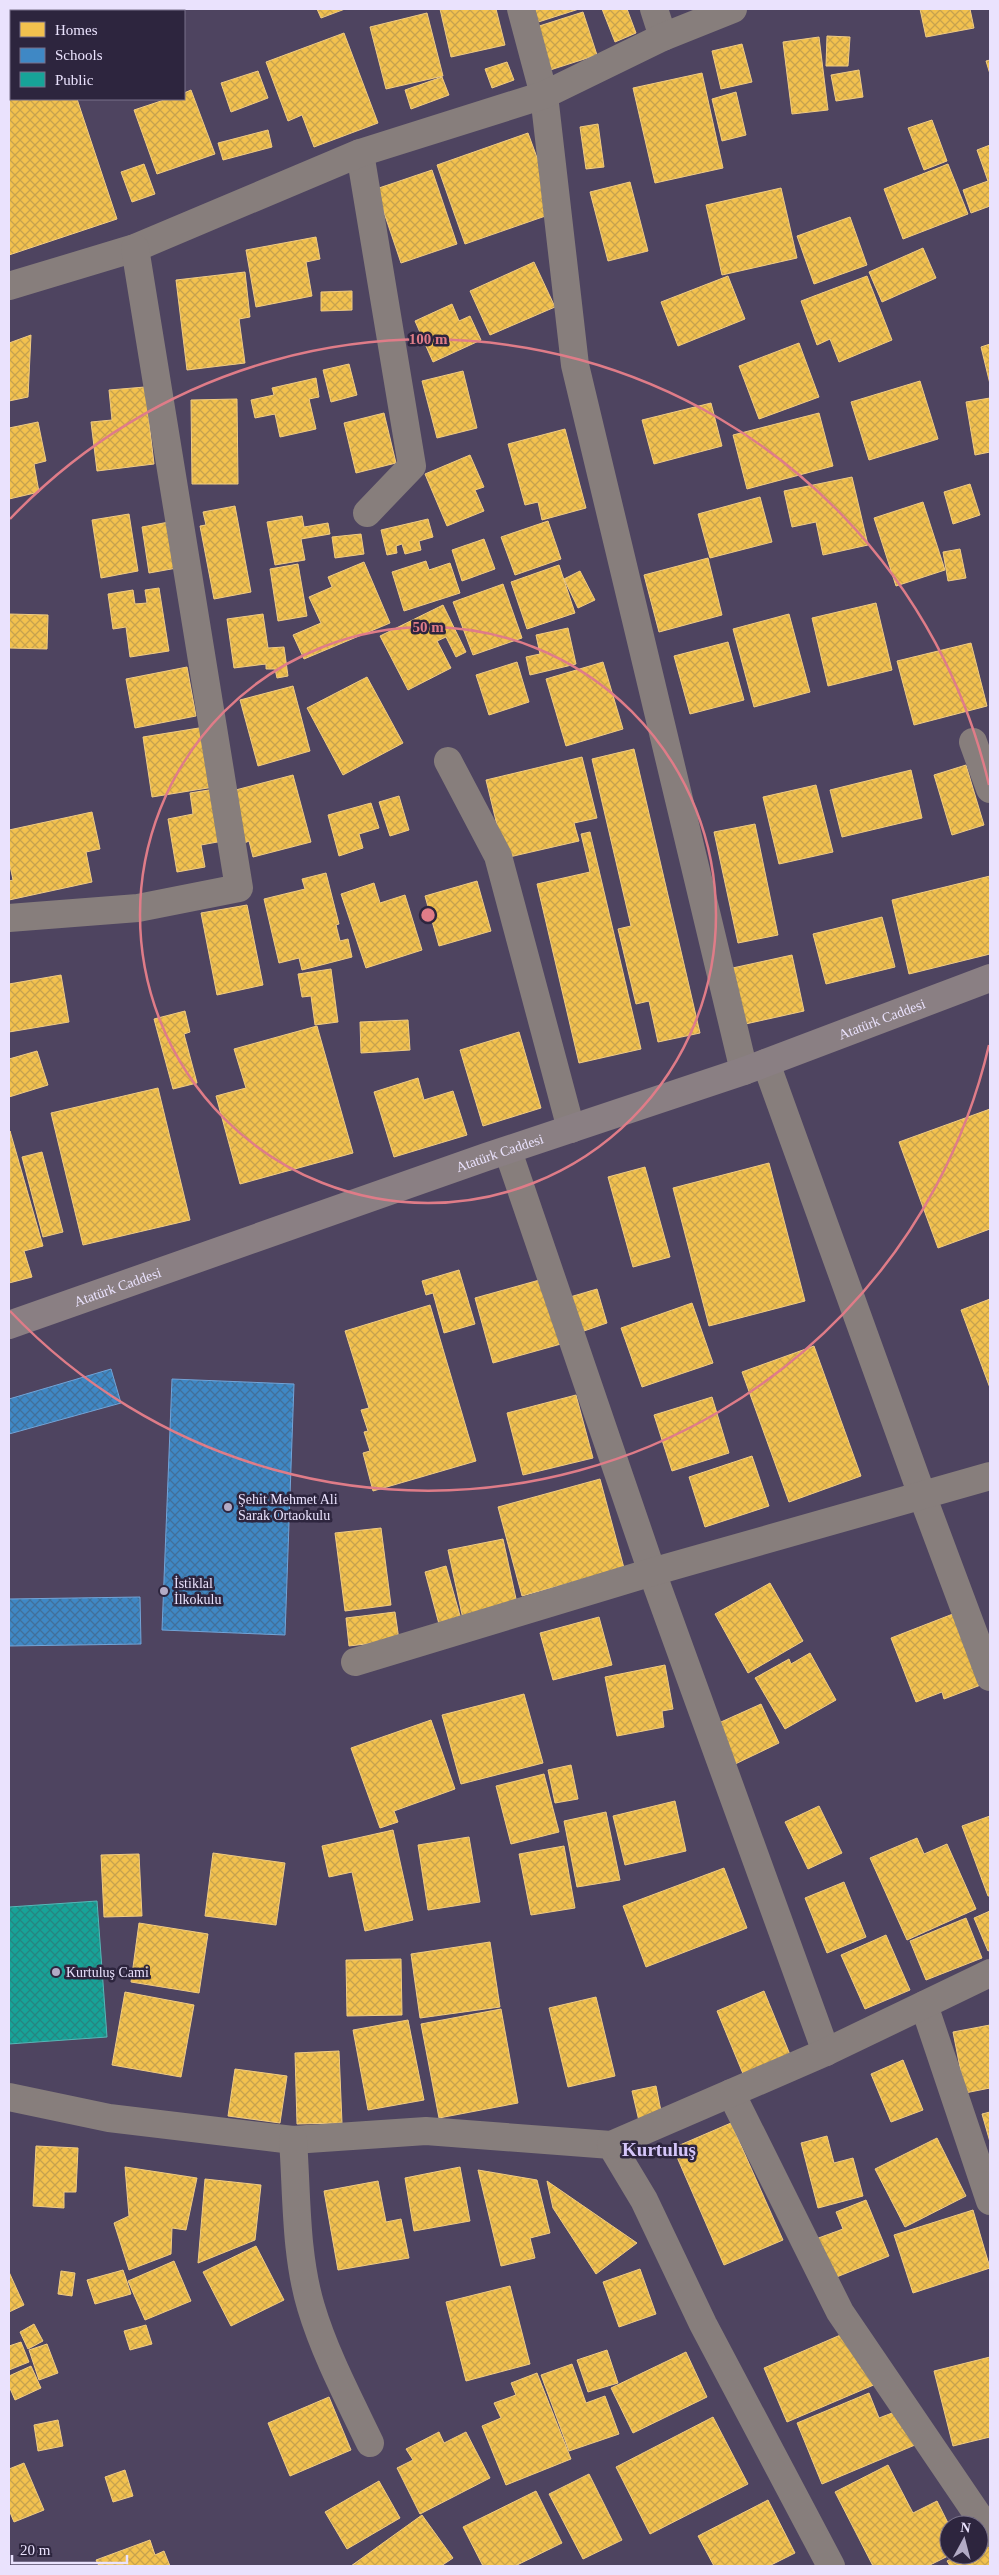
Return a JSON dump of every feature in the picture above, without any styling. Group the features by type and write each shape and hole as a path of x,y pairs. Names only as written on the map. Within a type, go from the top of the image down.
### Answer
{"main road":[{"name":"Atatürk Caddesi","path":"9,1324 755,1067 990,978"}],"street":[{"path":"521,9 544,95 575,365 755,1067 922,1495 990,1677"},
{"path":"654,9 663,37"},
{"path":"9,286 136,248 360,153 544,95 663,37 733,9"},
{"path":"360,153 412,466 367,513"},
{"path":"9,918 138,908 238,888 136,248"},
{"path":"973,742 990,790"},
{"path":"448,761 498,856 571,1129"},
{"path":"508,1151 652,1572 826,2052"},
{"path":"355,1662 652,1572 990,1476"},
{"path":"9,2097 109,2118 294,2140 426,2131 611,2145 826,2052 990,1973"},
{"path":"924,2005 990,2200"},
{"path":"731,2093 840,2312 990,2534"},
{"path":"294,2140 302,2260 311,2306 335,2370 370,2443"},
{"path":"611,2145 644,2200 703,2324 831,2566"}],"building: Homes":[{"path":"9,9 69,9 10,10 9,15"},
{"path":"317,9 345,9 321,18"},
{"path":"440,9 496,9 505,45 451,57"},
{"path":"527,9 579,9 532,24"},
{"path":"602,9 627,9 636,33 615,42"},
{"path":"920,9 970,9 974,28 926,37"},
{"path":"583,12 597,55 547,71 533,28"},
{"path":"427,13 443,76 386,89 370,27"},
{"path":"344,33 378,123 314,147 302,115 288,121 266,62"},
{"path":"827,36 850,37 848,66 826,66"},
{"path":"819,37 828,110 792,114 783,42"},
{"path":"742,44 752,82 721,89 712,51"},
{"path":"990,60 990,74 986,61"},
{"path":"507,62 514,80 492,88 485,69"},
{"path":"859,70 863,97 836,101 831,75"},
{"path":"258,71 268,98 231,112 221,83"},
{"path":"702,73 723,168 655,183 633,88"},
{"path":"442,77 449,95 411,109 405,90"},
{"path":"191,90 215,154 157,174 134,110 164,100 185,100 185,93"},
{"path":"736,92 746,135 722,141 712,99"},
{"path":"9,94 10,100 77,100 117,219 9,255"},
{"path":"932,120 947,161 924,170 908,128"},
{"path":"598,124 604,167 586,169 580,127"},
{"path":"268,130 272,147 223,160 218,143"},
{"path":"528,133 557,212 465,244 437,165"},
{"path":"990,145 990,206 971,213 963,190 988,181 977,150"},
{"path":"144,164 155,194 132,202 121,172"},
{"path":"948,164 968,214 903,239 884,189"},
{"path":"432,170 457,244 401,263 376,189"},
{"path":"630,182 648,251 608,261 590,192"},
{"path":"781,188 797,258 722,275 706,205"},
{"path":"850,217 867,265 814,284 797,236"},
{"path":"316,237 320,259 306,262 312,296 256,307 246,250"},
{"path":"923,248 936,278 882,302 869,272"},
{"path":"534,262 555,307 490,335 470,291"},
{"path":"245,272 250,317 239,319 245,363 187,370 176,280"},
{"path":"728,276 745,319 678,346 661,302"},
{"path":"867,276 892,340 839,362 830,339 817,345 801,301"},
{"path":"352,291 352,310 321,311 321,292"},
{"path":"452,304 459,321 470,316 481,340 433,362 415,321"},
{"path":"31,335 28,397 9,401 9,343"},
{"path":"799,343 819,397 759,419 739,366"},
{"path":"990,344 990,384 981,347"},
{"path":"349,364 357,395 331,402 323,370"},
{"path":"463,371 477,428 437,438 422,381"},
{"path":"316,378 319,397 309,399 316,429 280,437 275,414 255,418 251,400 274,395 272,388"},
{"path":"920,381 938,439 869,460 851,402"},
{"path":"145,387 154,464 97,471 91,422 112,420 109,390"},
{"path":"990,398 990,452 975,455 966,402"},
{"path":"237,399 238,484 192,484 191,400"},
{"path":"711,403 722,446 654,464 642,420"},
{"path":"384,413 396,463 356,473 344,423"},
{"path":"819,413 833,466 747,489 733,435"},
{"path":"38,422 46,461 34,464 39,492 9,499 9,428"},
{"path":"565,429 586,508 542,520 538,502 525,505 508,444"},
{"path":"470,455 484,487 475,490 484,511 447,526 425,474"},
{"path":"852,477 868,545 823,555 816,522 792,527 784,491"},
{"path":"970,484 980,515 953,524 944,492"},
{"path":"760,497 772,542 710,558 698,514"},
{"path":"923,502 945,570 896,586 874,518"},
{"path":"235,506 251,592 214,599 200,526 206,525 203,512"},
{"path":"129,514 138,571 101,578 92,520"},
{"path":"302,516 304,527 328,523 330,534 301,539 305,560 275,565 267,522"},
{"path":"428,519 433,537 419,541 421,550 405,554 402,544 396,546 397,553 387,555 381,530"},
{"path":"548,521 561,559 515,575 501,537"},
{"path":"169,522 177,568 149,573 142,527"},
{"path":"361,534 364,554 335,558 332,537"},
{"path":"484,539 495,569 462,581 452,550"},
{"path":"960,549 966,578 948,581 943,552"},
{"path":"708,558 722,615 659,632 644,575"},
{"path":"426,561 429,570 450,563 460,593 404,611 392,572"},
{"path":"364,562 390,623 304,659 293,635 321,623 309,597 332,587 328,577"},
{"path":"298,564 307,616 278,621 270,569"},
{"path":"559,565 575,613 527,629 511,582"},
{"path":"580,571 595,600 578,608 564,579"},
{"path":"503,584 522,638 473,655 453,602"},
{"path":"159,588 169,651 130,657 126,627 113,629 108,594 133,590 135,604 147,603 145,590"},
{"path":"876,603 892,670 828,686 812,618"},
{"path":"443,605 466,652 456,657 446,637 437,641 451,668 408,690 380,636"},
{"path":"9,614 48,615 47,649 9,648"},
{"path":"263,614 268,648 284,647 288,676 277,678 275,669 266,669 266,664 234,668 227,619"},
{"path":"789,614 810,692 754,707 733,629"},
{"path":"568,628 576,664 530,675 526,657 540,654 536,635"},
{"path":"728,642 744,700 690,714 674,656"},
{"path":"971,643 987,706 914,725 897,661"},
{"path":"517,662 529,702 489,715 476,675"},
{"path":"603,662 623,729 566,746 546,679"},
{"path":"187,667 196,716 135,728 126,679"},
{"path":"367,677 403,743 343,775 307,708"},
{"path":"293,686 310,751 258,766 240,700"},
{"path":"205,727 214,787 152,797 143,737"},
{"path":"634,749 700,1033 658,1042 649,1001 636,1004 618,929 631,926 592,759"},
{"path":"582,757 597,818 574,823 579,841 505,858 486,780"},
{"path":"966,765 984,825 952,835 934,775"},
{"path":"911,770 922,818 842,837 830,790"},
{"path":"293,775 311,842 253,857 249,841 242,844 228,792"},
{"path":"816,785 833,852 779,864 763,797"},
{"path":"215,789 223,841 201,845 205,867 177,872 168,819 193,814 190,793"},
{"path":"399,796 409,830 390,836 379,802"},
{"path":"371,803 379,828 359,834 363,848 339,856 328,815"},
{"path":"92,812 100,849 86,852 92,882 9,900 9,881 13,880 9,861 9,830"},
{"path":"755,824 778,935 738,943 714,832"},
{"path":"590,832 641,1049 579,1063 537,884 590,872 581,834"},
{"path":"326,873 339,924 336,925 340,941 348,939 352,957 302,970 299,958 279,963 264,899 305,889 302,879"},
{"path":"990,876 990,954 909,974 892,900"},
{"path":"477,881 491,931 439,946 425,896"},
{"path":"374,883 380,903 405,895 422,950 366,968 341,894"},
{"path":"247,905 263,985 217,995 201,913"},
{"path":"882,917 895,967 826,984 813,934"},
{"path":"792,955 804,1011 741,1025 728,969"},
{"path":"331,969 338,1022 315,1025 311,996 302,997 298,974"},
{"path":"61,975 69,1022 9,1032 9,984"},
{"path":"185,1011 190,1032 184,1034 197,1083 173,1089 154,1019"},
{"path":"408,1020 410,1050 361,1053 360,1022"},
{"path":"317,1026 353,1153 240,1184 216,1096 246,1088 234,1049"},
{"path":"519,1032 541,1108 483,1126 460,1050"},
{"path":"37,1051 48,1085 9,1097 9,1059"},
{"path":"418,1078 424,1100 453,1091 467,1135 394,1157 374,1092"},
{"path":"158,1088 190,1220 83,1245 51,1113"},
{"path":"990,1109 990,1229 938,1248 899,1142"},
{"path":"10,1131 43,1246 24,1251 32,1277 9,1283"},
{"path":"42,1152 63,1232 43,1237 22,1157"},
{"path":"769,1163 805,1301 709,1326 673,1188"},
{"path":"645,1167 670,1257 633,1267 608,1177"},
{"path":"459,1270 475,1324 444,1333 433,1293 426,1295 422,1281"},
{"path":"543,1279 561,1344 493,1363 475,1298"},
{"path":"597,1289 607,1323 581,1332 570,1297"},
{"path":"990,1299 990,1388 961,1310"},
{"path":"692,1303 713,1363 642,1387 621,1328"},
{"path":"430,1305 476,1461 373,1491 363,1453 370,1451 364,1432 368,1431 361,1410 369,1408 345,1331"},
{"path":"814,1346 861,1476 789,1502 742,1372"},
{"path":"576,1395 593,1458 523,1475 507,1413"},
{"path":"712,1397 729,1453 672,1471 654,1415"},
{"path":"752,1456 769,1506 705,1527 689,1477"},
{"path":"600,1479 624,1568 522,1596 498,1507"},
{"path":"381,1528 391,1605 345,1611 335,1533"},
{"path":"503,1539 518,1608 463,1619 448,1550"},
{"path":"446,1566 461,1619 439,1624 425,1572"},
{"path":"770,1583 803,1641 748,1673 715,1614"},
{"path":"395,1612 399,1640 349,1646 346,1618"},
{"path":"958,1612 986,1683 944,1699 942,1692 916,1702 891,1638"},
{"path":"599,1617 612,1665 553,1680 540,1633"},
{"path":"810,1653 836,1700 785,1729 755,1678 789,1659 791,1664"},
{"path":"665,1665 673,1709 662,1711 664,1727 617,1736 605,1677"},
{"path":"524,1694 543,1763 461,1784 442,1715"},
{"path":"761,1704 779,1743 731,1766 712,1726"},
{"path":"431,1720 455,1789 394,1811 398,1822 380,1828 351,1748"},
{"path":"571,1765 578,1799 555,1803 548,1770"},
{"path":"544,1774 559,1832 511,1844 496,1786"},
{"path":"675,1801 686,1851 625,1865 613,1816"},
{"path":"819,1806 842,1853 808,1869 785,1822"},
{"path":"606,1812 620,1880 577,1887 564,1821"},
{"path":"990,1816 990,1896 988,1896 962,1826"},
{"path":"393,1830 413,1920 365,1931 352,1872 329,1877 322,1846"},
{"path":"469,1837 480,1902 428,1910 418,1845"},
{"path":"917,1838 924,1854 947,1844 976,1909 907,1940 870,1858"},
{"path":"564,1846 575,1908 531,1915 519,1854"},
{"path":"213,1853 285,1863 276,1925 205,1916"},
{"path":"139,1854 142,1916 104,1917 101,1855"},
{"path":"724,1868 747,1928 646,1967 623,1906"},
{"path":"844,1882 866,1937 827,1953 805,1898"},
{"path":"990,1911 990,1950 988,1951 974,1918"},
{"path":"966,1918 982,1958 926,1980 910,1941"},
{"path":"139,1923 208,1934 199,1993 131,1982"},
{"path":"886,1935 910,1990 865,2009 841,1955"},
{"path":"490,1942 500,2007 420,2018 411,1954"},
{"path":"401,1959 402,2015 347,2016 346,1960"},
{"path":"764,1991 793,2062 746,2081 717,2011"},
{"path":"125,1992 194,2005 181,2077 112,2065"},
{"path":"596,1997 615,2076 568,2087 549,2008"},
{"path":"501,2009 518,2103 439,2118 421,2024"},
{"path":"408,2020 424,2100 368,2110 353,2030"},
{"path":"990,2025 990,2088 965,2093 953,2032"},
{"path":"339,2051 342,2123 297,2124 295,2053"},
{"path":"903,2060 923,2110 891,2122 871,2074"},
{"path":"235,2069 287,2076 280,2123 228,2116"},
{"path":"656,2086 662,2116 639,2121 632,2091"},
{"path":"990,2112 990,2142 982,2114"},
{"path":"731,2123 783,2240 724,2265 673,2148"},
{"path":"827,2136 834,2163 853,2158 863,2196 818,2208 801,2143"},
{"path":"937,2138 966,2196 905,2227 875,2169"},
{"path":"36,2146 78,2148 76,2192 64,2192 64,2208 33,2206"},
{"path":"125,2167 197,2178 186,2230 172,2228 171,2254 129,2270 114,2223 129,2216"},
{"path":"460,2167 470,2221 414,2231 405,2178"},
{"path":"478,2170 537,2180 550,2233 530,2238 535,2258 501,2266"},
{"path":"205,2179 261,2185 255,2240 198,2263"},
{"path":"378,2181 386,2222 401,2219 409,2258 338,2270 324,2191"},
{"path":"547,2181 637,2243 596,2274 553,2208"},
{"path":"866,2200 889,2256 829,2280 813,2240 843,2229 836,2212"},
{"path":"973,2210 990,2268 913,2293 894,2235"},
{"path":"256,2246 284,2300 231,2326 203,2272"},
{"path":"174,2261 191,2301 145,2320 128,2281"},
{"path":"640,2269 656,2314 619,2327 603,2282"},
{"path":"123,2270 131,2294 95,2304 87,2280"},
{"path":"61,2271 75,2273 72,2296 58,2294"},
{"path":"9,2272 24,2305 9,2312"},
{"path":"510,2286 530,2364 466,2381 446,2302"},
{"path":"34,2324 43,2341 28,2349 20,2332"},
{"path":"146,2325 152,2344 130,2350 124,2331"},
{"path":"852,2330 876,2384 787,2422 764,2368"},
{"path":"21,2342 29,2362 9,2370 9,2346"},
{"path":"47,2344 58,2373 39,2380 29,2350"},
{"path":"607,2350 618,2383 588,2392 577,2360"},
{"path":"686,2352 707,2397 633,2433 611,2388"},
{"path":"990,2357 990,2437 953,2446 934,2371"},
{"path":"572,2364 586,2403 605,2396 619,2434 569,2451 541,2375"},
{"path":"31,2366 41,2388 15,2400 9,2386 9,2376"},
{"path":"537,2373 571,2459 506,2485 482,2426 501,2418 494,2403 516,2395 511,2383"},
{"path":"869,2393 879,2418 900,2410 915,2445 822,2484 797,2423"},
{"path":"329,2397 351,2450 290,2476 268,2423"},
{"path":"713,2417 748,2484 650,2534 616,2467"},
{"path":"58,2420 63,2446 38,2451 34,2425"},
{"path":"439,2432 444,2443 466,2432 490,2478 420,2514 397,2468 413,2460 406,2449"},
{"path":"24,2463 44,2510 14,2522 9,2510 9,2469"},
{"path":"888,2465 913,2513 937,2501 944,2515 939,2515 939,2560 928,2566 873,2566 835,2492"},
{"path":"125,2470 133,2496 113,2502 105,2477"},
{"path":"589,2474 622,2540 583,2559 549,2494"},
{"path":"379,2481 400,2518 347,2549 325,2512"},
{"path":"536,2491 562,2543 515,2566 483,2566 463,2527"},
{"path":"768,2500 795,2553 769,2566 714,2566 698,2536"},
{"path":"422,2515 453,2558 441,2566 351,2566"},
{"path":"150,2540 155,2555 164,2551 170,2566 99,2566 96,2560"},
{"path":"989,2540 990,2566 950,2566 989,2565"}],"building: Schools":[{"path":"111,1369 121,1403 9,1434 9,1399"},
{"name":"Şehit Mehmet Ali Sarak Ortaokulu","path":"172,1379 294,1384 285,1635 162,1630"},
{"path":"140,1597 141,1644 9,1646 9,1599"}],"building: Public":[{"name":"Kurtuluş Cami","path":"97,1901 107,2037 9,2044 9,1907"}],"place":[{"name":"Şehit Mehmet Ali Sarak Ortaokulu","path":"228,1507"},
{"name":"İstiklal İlkokulu","path":"164,1591"},
{"name":"Kurtuluş Cami","path":"56,1972"}],"district":[{"name":"Kurtuluş","path":"659,2149"}]}
